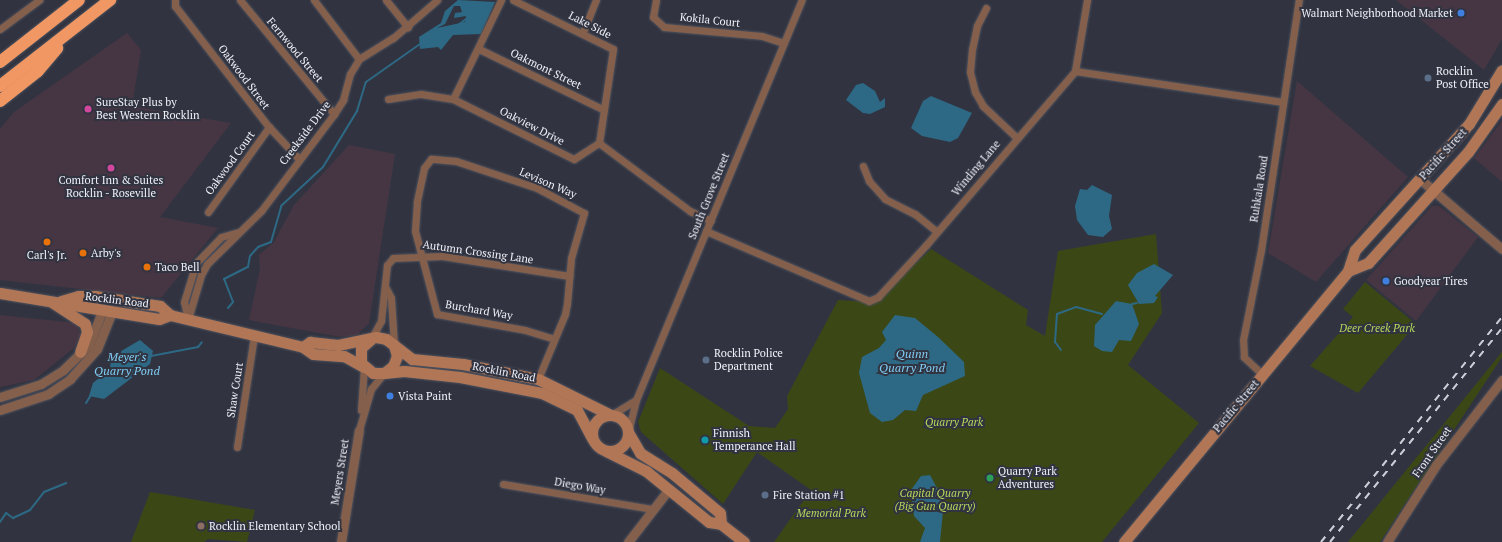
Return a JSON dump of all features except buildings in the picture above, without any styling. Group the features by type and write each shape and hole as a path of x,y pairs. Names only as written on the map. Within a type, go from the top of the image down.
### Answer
{"highway":[{"path":"0,62 79,0"},
{"path":"0,86 110,0"},
{"path":"0,101 38,71 71,30"},
{"path":"0,57 33,36"}],"main road":[{"name":"Pacific Street","path":"1124,542 1348,271 1355,250 1469,124 1502,70"},
{"name":"Pacific Street","path":"1348,271 1368,263 1480,138 1502,104"},
{"name":"Rocklin Road","path":"0,293 60,301 107,311 159,319 170,315"},
{"name":"Rocklin Road","path":"60,301 78,296 160,306 170,315 303,347 313,354 348,357 364,367"},
{"path":"107,311 110,299"},
{"path":"47,300 84,321 87,332 80,352"},
{"name":"Rocklin Road","path":"303,347 310,342 338,345 371,338"},
{"path":"371,338 386,338 394,345 395,363 384,373 373,373 364,367 360,353 371,338"},
{"name":"Rocklin Road","path":"394,345 412,359 519,373 538,378 611,415"},
{"name":"Rocklin Road","path":"384,373 404,371 492,382 542,393 577,410 592,438"},
{"path":"460,378 463,371 494,375 519,373"},
{"path":"492,382 514,379 531,382 538,378"},
{"path":"721,524 720,513 636,448 623,421 611,415 596,422 592,438 606,451 646,471 709,522 721,524 744,542"},
{"path":"606,451 622,447 628,432"},
{"path":"648,458 666,479 669,489"},
{"path":"669,489 676,489 703,508 712,507"}],"street":[{"path":"0,30 39,0"},
{"name":"Fernwood Street","path":"240,0 334,114"},
{"path":"314,0 359,59 408,27 437,0"},
{"path":"386,0 408,27"},
{"path":"388,99 421,94 453,99 501,0"},
{"name":"Lake Side","path":"513,0 583,32 613,49 604,110"},
{"path":"583,32 596,0"},
{"name":"Kokila Court","path":"656,0 653,17 664,27 762,36 784,43"},
{"name":"South Grove Street","path":"628,432 636,400 802,0"},
{"path":"1087,0 1075,71 1283,102"},
{"name":"Ruhkala Road","path":"1262,374 1244,357 1243,340 1299,0"},
{"name":"Oakwood Street","path":"175,3 269,127 298,158"},
{"path":"986,8 977,26 972,49 970,72 975,92 983,106 1016,137"},
{"name":"Oakmont Street","path":"478,49 604,110"},
{"name":"Creekside Drive","path":"188,319 201,275 238,232 261,211 298,158 334,114 359,59"},
{"name":"Winding Lane","path":"706,231 866,301 878,297 937,232 1016,137 1075,71"},
{"name":"Oakview Drive","path":"453,99 574,159 599,143"},
{"path":"604,110 599,143 690,211 711,221"},
{"name":"Oakwood Court","path":"208,212 269,127"},
{"name":"Levison Way","path":"419,254 415,218 424,168 431,158 443,158 537,188 580,210 584,218 569,276 568,304 538,378"},
{"path":"863,166 869,181 885,199 924,220 937,232"},
{"path":"1420,179 1502,249"},
{"name":"Creekside Drive","path":"188,319 184,302 196,263 221,237 238,232"},
{"name":"Autumn Crossing Lane","path":"371,338 381,321 381,298 386,288 389,260 419,254 569,276"},
{"name":"Burchard Way","path":"419,254 437,314 536,332 554,339"},
{"name":"Autumn Crossing Lane","path":"386,288 391,298 394,345"},
{"path":"0,397 41,384 63,370 94,335 107,311"},
{"path":"0,410 48,394 70,379 97,349 107,311"},
{"name":"Shaw Court","path":"237,447 254,336"},
{"name":"Meyers Street","path":"341,542 359,430 364,367"},
{"name":"Meyers Street","path":"359,430 371,389 384,373"},
{"name":"Front Street","path":"1387,542 1436,465 1502,380"},
{"path":"611,415 636,400"},
{"name":"Diego Way","path":"503,484 653,509"},
{"path":"628,542 669,489"}],"shaded area":[{"path":"1396,0 1502,0 1502,39 1484,70"},
{"path":"127,33 141,50 132,106 231,123 160,217 218,228 161,298 0,280 0,129 14,112"},
{"path":"1297,81 1408,177 1316,282 1268,253"},
{"path":"1502,121 1502,182 1474,158"},
{"path":"349,145 395,154 369,323 357,335 340,337 249,320 260,269 259,255 274,242 294,205"},
{"path":"1432,206 1439,206 1478,237 1416,321 1366,280"},
{"path":"0,315 76,323 81,335 74,348 34,380 0,387"}],"green space":[{"name":"Quarry Park","path":"1156,234 1162,313 1128,365 1199,423 1102,542 774,542 811,490 757,452 723,504 641,432 638,422 660,368 749,426 775,428 788,409 787,396 838,300 874,302 931,249 1028,310 1026,325 1045,336 1058,251"},
{"name":"Deer Creek Park","path":"1365,282 1416,324 1358,393 1310,366 1353,317 1343,309"},
{"path":"1502,352 1502,357 1380,542 1348,542"},
{"name":"Rocklin Elementary School","path":"150,492 255,510 247,542 208,539 204,542 131,542"}],"water":[{"path":"458,0 495,2 481,34 453,35 441,50 438,47 420,49 419,37 441,23 445,11","holes":["454,6 460,6 462,12 455,13 454,18 466,16 465,22 437,28 445,24"]},
{"path":"863,83 875,91 880,102 885,98 885,107 870,114 863,113 846,100 856,85"},
{"path":"931,96 972,113 958,138 950,142 922,136 911,128 923,101"},
{"path":"1092,185 1112,195 1109,216 1112,229 1103,237 1088,235 1077,220 1075,206 1080,189 1087,190"},
{"path":"1154,264 1173,275 1155,296 1158,297 1154,303 1139,304 1128,285 1137,273"},
{"path":"1116,301 1132,304 1139,324 1131,341 1119,340 1112,352 1102,351 1094,346 1095,325"},
{"name":"Quinn Quarry Pond","path":"895,315 915,318 938,337 964,362 965,376 923,395 916,411 905,410 893,420 882,422 870,413 859,373 862,357 879,348 886,340 882,332"},
{"name":"Meyer's Quarry Pond","path":"140,340 153,351 150,364 104,399 89,396 93,383 110,369 111,357"},
{"path":"930,475 944,501 940,542 920,542 925,528 914,516 911,490 921,476"}],"waterway":[{"path":"457,26 466,19"},
{"path":"228,308 233,302 224,279 248,267 250,256 258,247 271,242 281,206 323,167 357,111 366,82 420,44"},
{"path":"1132,304 1137,303"},
{"path":"1061,350 1055,342 1057,314 1076,307 1102,314"},
{"path":"151,356 198,347 202,342"},
{"path":"86,403 91,395"},
{"path":"0,522 6,513 13,518 30,510 44,492 66,483"}],"railway":[{"path":"1321,542 1502,317"},
{"path":"1330,542 1502,328"}],"place":[{"name":"Walmart Neighborhood Market","path":"1461,13"},
{"name":"Rocklin Post Office","path":"1428,78"},
{"name":"SureStay Plus by Best Western Rocklin","path":"88,109"},
{"name":"Comfort Inn & Suites Rocklin - Roseville","path":"111,168"},
{"name":"Carl's Jr.","path":"47,242"},
{"name":"Arby's","path":"83,253"},
{"name":"Taco Bell","path":"147,267"},
{"name":"Goodyear Tires","path":"1386,281"},
{"name":"Rocklin Police Department","path":"706,360"},
{"name":"Vista Paint","path":"390,396"},
{"name":"Finnish Temperance Hall","path":"705,440"},
{"name":"Quarry Park Adventures","path":"990,478"},
{"name":"Fire Station #1","path":"765,495"},
{"name":"Rocklin Elementary School","path":"201,526"}],"park label":[{"name":"Capital Quarry (Big Gun Quarry)","path":"935,500"},
{"name":"Memorial Park","path":"831,513"}]}
